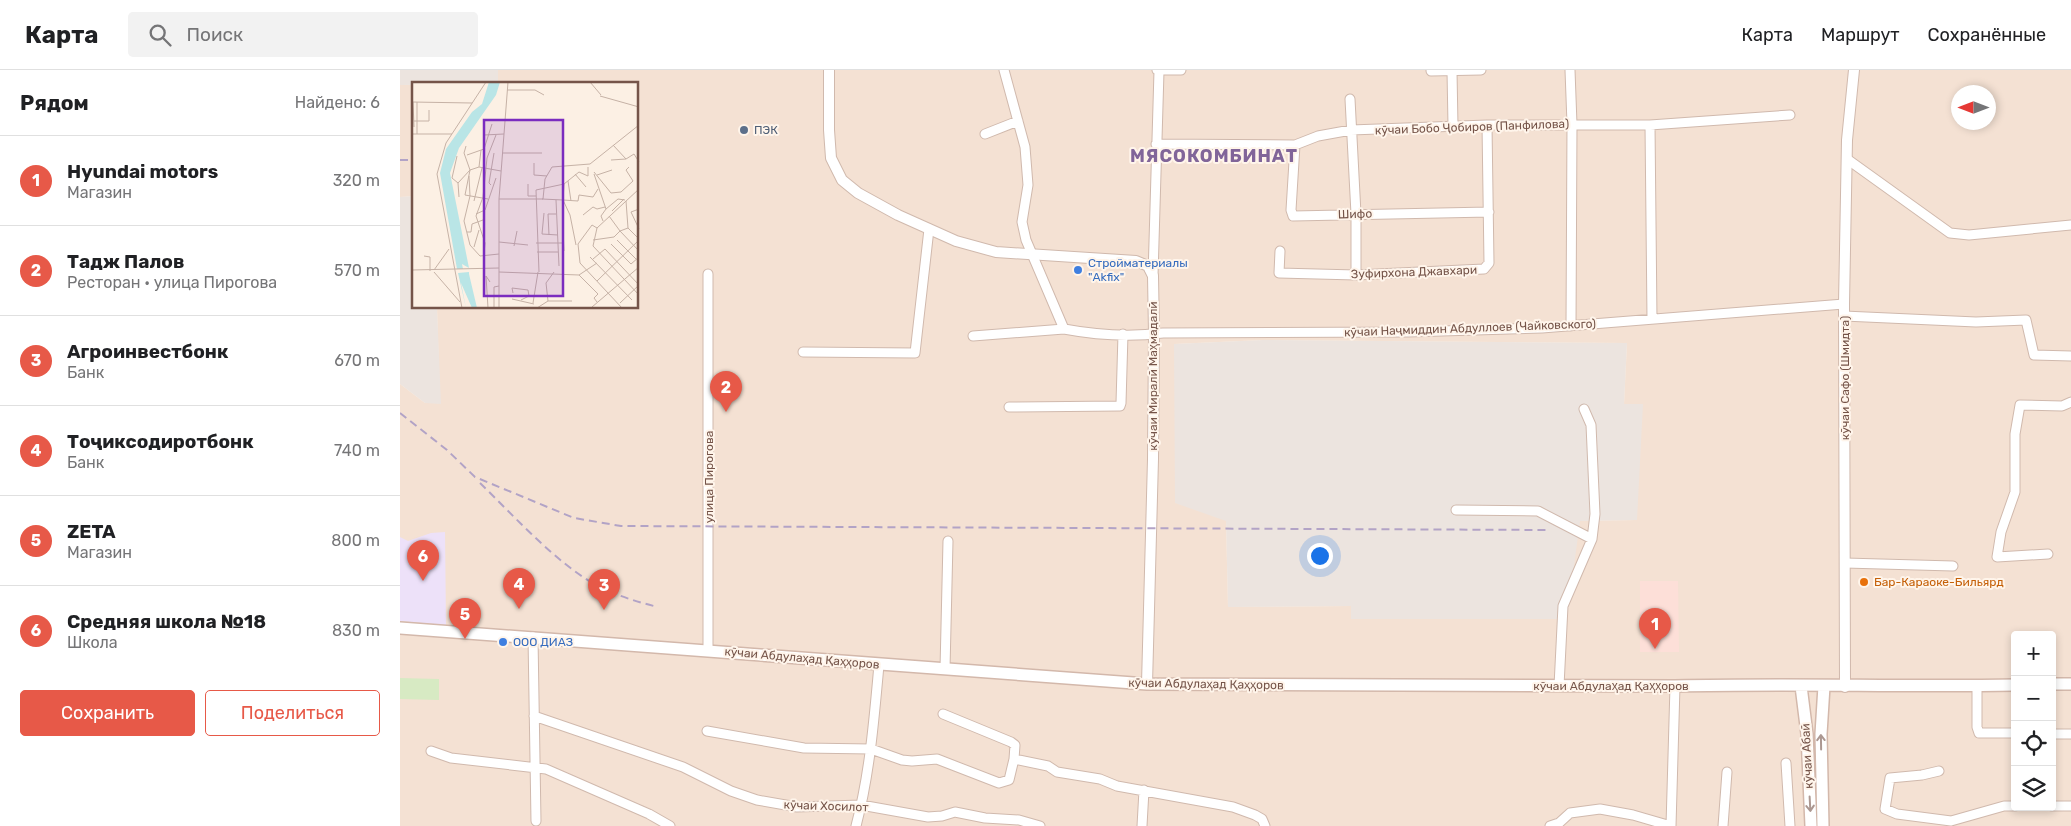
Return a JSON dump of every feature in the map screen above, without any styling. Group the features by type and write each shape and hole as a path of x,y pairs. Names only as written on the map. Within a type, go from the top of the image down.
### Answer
{"main road":[{"name":"кӯчаи Абдулаҳад Қаҳҳоров","path":"400,628 1148,684 2011,685"},
{"path":"2056,684 2071,684"},
{"name":"кӯчаи Абаӣ","path":"1801,686 1807,734 1811,826"},
{"name":"кӯчаи Абаӣ","path":"1824,686 1821,734 1824,826"}],"street":[{"path":"829,70 831,158 842,180 858,193 956,241 996,252 1136,261 1148,266 1153,276"},
{"path":"1004,70 1025,147 1028,185 1022,222 1031,253 1064,329"},
{"path":"1153,276 1158,70 1181,70"},
{"path":"1431,71 1481,70"},
{"path":"1570,70 1572,124 1571,326"},
{"name":"кӯчаи Сафо (Шмидта)","path":"1845,686 1844,304 1847,159 1854,70"},
{"path":"1452,72 1453,126"},
{"path":"1350,99 1356,214 1356,275"},
{"name":"кӯчаи Бобо Ҷобиров (Панфилова)","path":"1156,144 1295,145 1318,136 1351,130 1487,125 1650,125 1790,115"},
{"path":"985,134 1018,121"},
{"name":"Зуфирхона Джавхари","path":"1280,251 1279,273 1356,275 1484,269 1489,263 1490,212 1487,125"},
{"path":"1650,125 1652,319"},
{"name":"Шифо","path":"1295,145 1291,214 1296,216 1490,212"},
{"path":"1847,159 1950,233 1969,235 2071,225"},
{"path":"804,352 915,353 929,229"},
{"name":"улица Пирогова","path":"708,274 708,650"},
{"name":"кӯчаи Миралӣ Маҳмадалӣ","path":"1148,684 1153,459 1153,276"},
{"name":"кӯчаи Наҷмиддин Абдуллоев (Чайковского)","path":"973,336 1064,329 1081,332 1123,334 1408,332 1571,326 1844,304"},
{"path":"1844,316 1976,322 2026,320 2034,355 2071,356"},
{"path":"1009,407 1120,406 1123,334"},
{"path":"2048,554 1997,557 2001,532 2014,492 2015,434 2020,405 2062,406 2071,402"},
{"path":"1560,686 1562,606 1592,540 1596,514 1591,425 1584,409"},
{"path":"1456,510 1538,511 1592,540"},
{"path":"945,669 948,541"},
{"path":"1845,563 1953,566"},
{"path":"533,637 536,822"},
{"path":"856,826 871,749 879,665"},
{"path":"1550,826 1559,823 1570,813 1600,809 1633,815 1671,826 1675,686"},
{"path":"1977,686 1978,731 1982,734 2011,733"},
{"path":"706,731 804,748 871,749 902,760 937,759 999,783 1009,780 1015,745 943,714"},
{"name":"кӯчаи Хосилот","path":"534,716 683,767 731,791 757,800 797,807 861,805 923,817 942,816 955,812 985,818 1019,820 1040,826"},
{"path":"2056,734 2071,734"},
{"path":"431,751 451,758 546,769 649,814 670,826"},
{"path":"1014,759 1048,766 1057,772 1100,779 1117,786 1241,809 1262,819 1265,826"},
{"path":"1786,763 1790,826"},
{"path":"1938,771 1922,775 1890,778 1885,809 1898,814 1951,821 2004,806 2011,806"},
{"path":"1724,826 1727,772"},
{"path":"1142,826 1144,790"},
{"path":"2056,806 2071,806"}],"shaded area":[{"path":"400,70 498,70 498,82 412,82 412,85 400,85"},
{"path":"498,70 2071,70 2071,826 400,826 400,384 425,403 440,403 437,309 639,309 639,82 498,82","holes":["1263,340 1627,343 1624,404 1642,404 1636,520 1580,521 1352,619 1351,606 1228,607 1226,521 1174,344"]},
{"path":"400,85 412,85 412,196 400,197"},
{"path":"412,196 412,309 437,309 441,404 425,403 400,384 400,197"},
{"path":"1263,340 1627,343 1624,404 1643,404 1637,520 1580,521 1567,619 1351,619 1351,606 1228,607 1226,521 1175,503 1174,344"},
{"path":"445,532 446,625 400,621 400,537 408,541 431,533"},
{"path":"1640,581 1678,581 1679,652 1640,652"}],"green space":[{"path":"400,678 439,679 439,700 400,699"}],"railway":[{"path":"400,160 412,160"},
{"path":"400,413 447,450 475,477 574,518 621,526 1550,530"},
{"path":"480,483 535,538 565,564 596,585 611,592 658,607"}],"place":[{"name":"ПЭК","path":"744,130"},
{"name":"Стройматериалы \"Akfix\"","path":"1078,270"},
{"name":"Тадж Палов","path":"726,412"},
{"name":"Средняя школа №18","path":"423,581"},
{"name":"Бар-Караоке-Бильярд","path":"1864,582"},
{"name":"Тоҷиксодиротбонк","path":"519,609"},
{"name":"Агроинвестбонк","path":"604,610"},
{"name":"ZETA","path":"465,639"},
{"name":"ООО ДИАЗ","path":"503,642"},
{"name":"Hyundai motors","path":"1655,649"}],"district":[{"name":"МЯСОКОМБИНАТ","path":"1214,156"}]}
